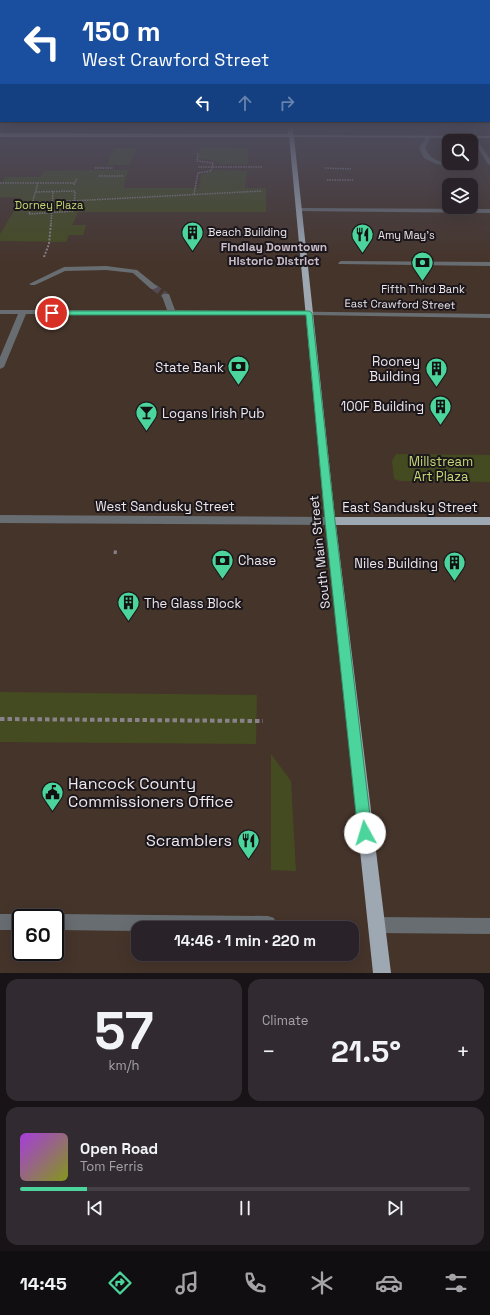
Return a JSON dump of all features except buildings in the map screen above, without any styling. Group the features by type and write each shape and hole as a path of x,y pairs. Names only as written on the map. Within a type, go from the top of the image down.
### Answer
{"main road":[{"name":"South Main Street","path":"294,172 330,521 382,973"},
{"name":"East Sandusky Street","path":"330,521 490,521"}],"street":[{"path":"298,210 490,211"},
{"path":"341,263 490,264"},
{"path":"33,284 64,269 106,268 135,271 154,287"},
{"path":"166,296 172,313"},
{"name":"East Crawford Street","path":"0,312 309,313 490,316"},
{"path":"0,367 23,312"},
{"name":"West Sandusky Street","path":"0,520 330,521"},
{"path":"0,922 12,922"},
{"path":"64,922 131,923"},
{"path":"376,925 490,926"}],"path":[{"path":"194,194 198,173 201,172"},
{"path":"99,176 123,176"},
{"path":"0,183 75,184 77,178"},
{"path":"327,180 353,180"},
{"path":"36,192 76,191 74,211 29,214 38,183"},
{"path":"32,203 262,190"},
{"path":"44,258 49,244 53,191"},
{"path":"116,548 116,554"},
{"path":"0,719 264,721"}],"shaded area":[{"path":"0,172 490,172 490,973 0,973"}],"green space":[{"name":"Dorney Plaza","path":"43,172 127,172 123,188 199,188 201,175 209,172 247,172 245,188 266,188 266,212 78,212 72,225 86,225 83,235 69,235 66,242 0,241 0,234 22,198 0,197 0,185 5,177 40,177"},
{"name":"Millstream Art Plaza","path":"396,454 490,455 490,482 400,481 394,479 392,461"},
{"path":"0,692 257,695 256,744 0,742"},
{"path":"271,754 291,781 296,871 271,870"}],"tunnel":[{"path":"154,287 166,296"}],"place":[{"name":"Beach Building","path":"193,252"},
{"name":"Amy May's","path":"362,254"},
{"name":"Fifth Third Bank","path":"423,282"},
{"name":"State Bank","path":"239,386"},
{"name":"Rooney Building","path":"436,388"},
{"name":"100F Building","path":"440,426"},
{"name":"Logans Irish Pub","path":"147,432"},
{"name":"Chase","path":"222,580"},
{"name":"Niles Building","path":"454,582"},
{"name":"The Glass Block","path":"128,622"},
{"name":"Hancock County Commissioners Office","path":"53,812"},
{"name":"Scramblers","path":"248,860"}],"district":[{"name":"Findlay Downtown Historic District","path":"274,254"}],"route":[{"path":"52,313 309,313 330,521 365,833"}]}
